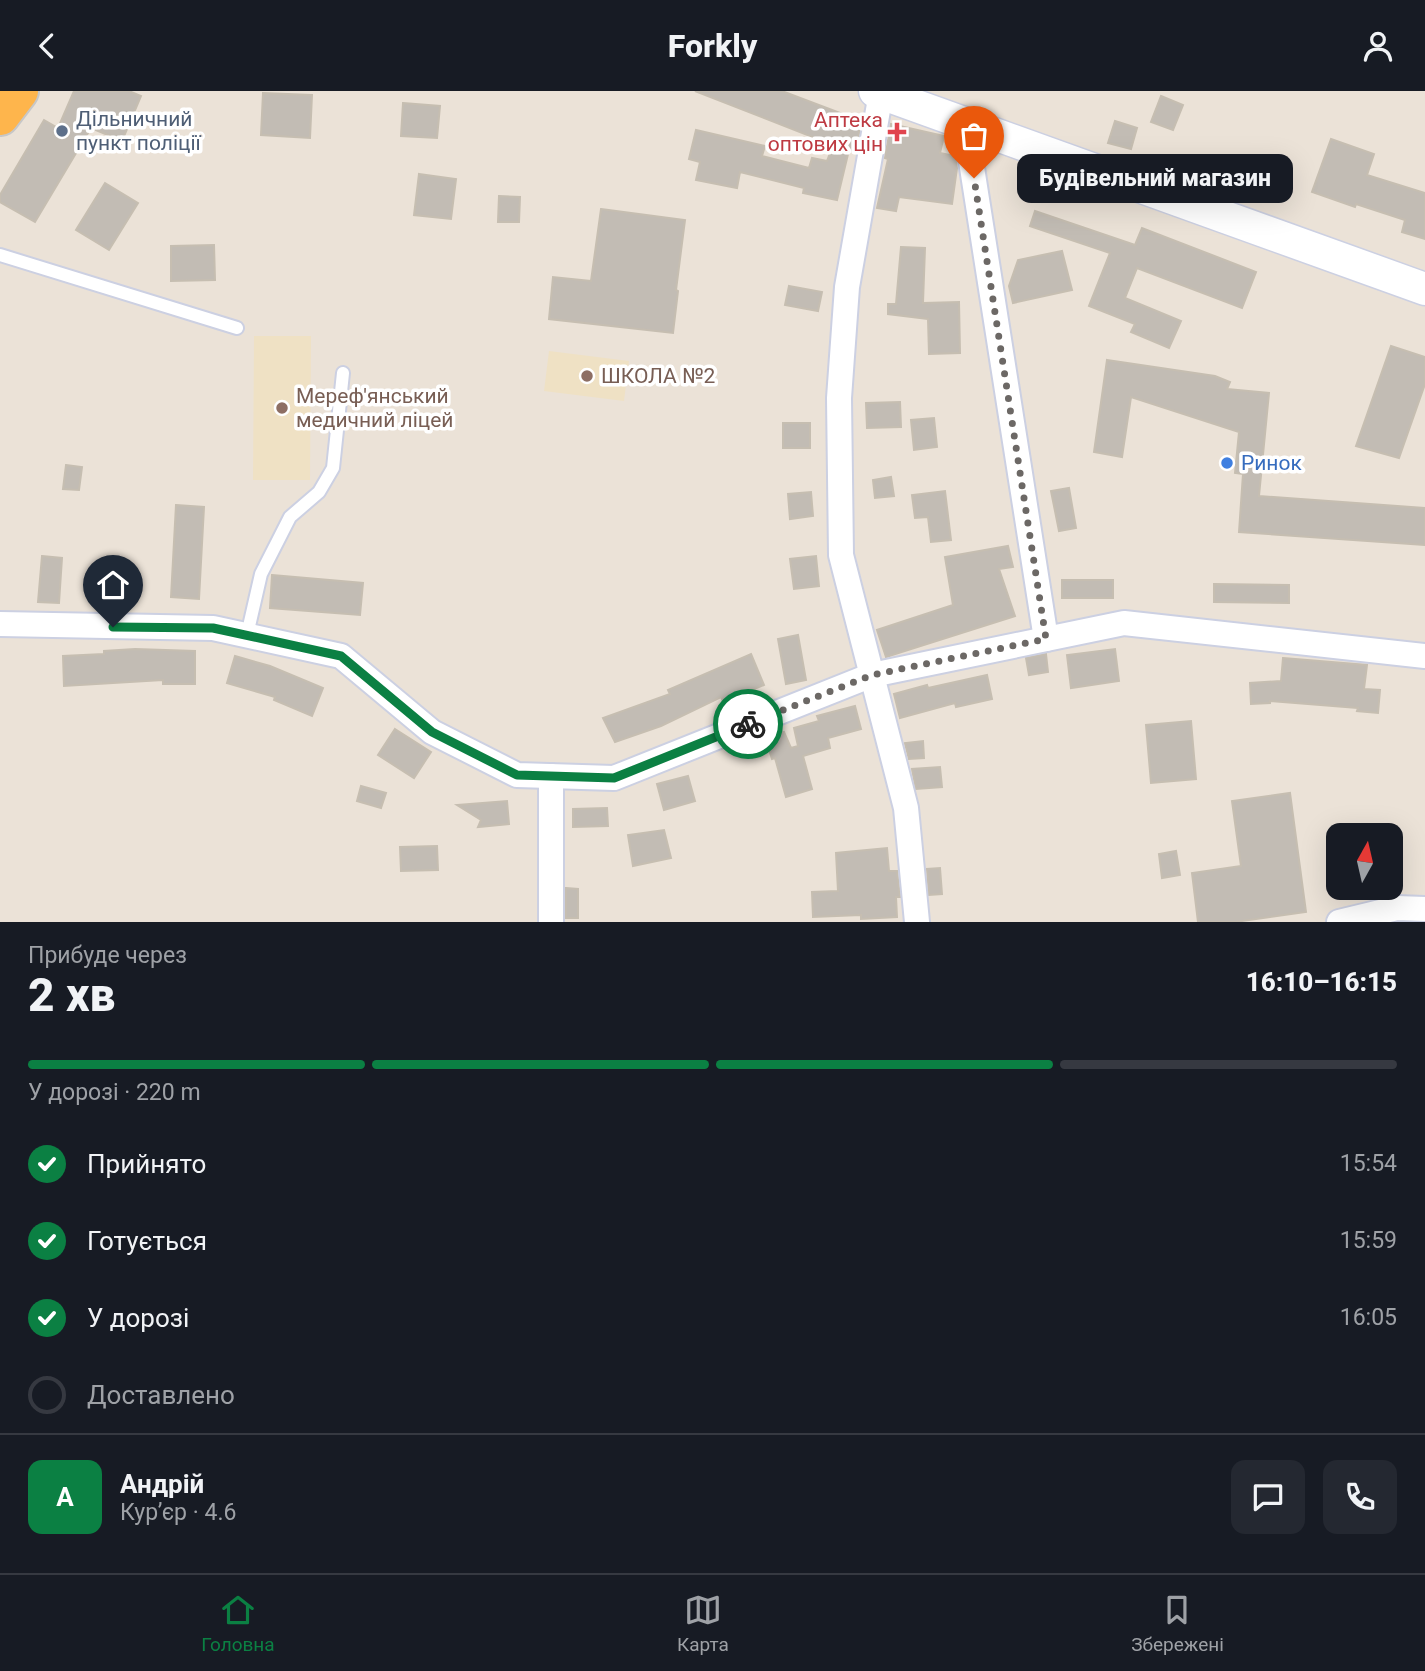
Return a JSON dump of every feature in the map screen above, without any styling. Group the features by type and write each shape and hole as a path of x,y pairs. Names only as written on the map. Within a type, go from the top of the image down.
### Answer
{"highway":[{"path":"0,116 19,91"}],"street":[{"path":"917,922 906,808 841,555 839,398 847,287 878,92 1425,289"},
{"path":"965,123 1046,639"},
{"path":"0,624 213,628 341,656 432,732 517,775 614,778 872,675 1124,623 1425,656"},
{"path":"551,776 551,922"},
{"path":"1339,922 1397,908 1425,909"}],"lane":[{"path":"0,255 237,328"},
{"path":"247,635 261,574 290,517 319,492 333,468 343,373"}],"shaded area":[{"name":"Мереф'янський медичний ліцей","path":"254,336 311,336 310,480 253,480"},
{"name":"ШКОЛА №2","path":"549,351 629,361 624,401 544,391"}],"building":[{"path":"74,91 129,91 141,96 122,141 91,128 35,222 0,202 0,195 44,120 58,128"},
{"path":"695,91 782,91 861,121 856,151 849,150 837,200 803,193 804,188 740,172 737,188 696,180 700,162 689,159 696,130 765,146 762,156 809,168 812,158 827,161 833,145"},
{"path":"263,93 312,95 310,138 261,135"},
{"path":"1161,96 1183,105 1173,130 1151,122"},
{"path":"403,103 440,106 437,138 401,136"},
{"path":"1115,121 1137,128 1131,149 1108,143"},
{"path":"891,124 944,136 940,153 955,156 957,168 952,204 899,197 896,211 877,208 888,159 885,158"},
{"path":"1331,139 1374,154 1367,175 1425,193 1425,239 1402,232 1405,220 1312,192"},
{"path":"419,174 456,179 451,219 414,215"},
{"path":"105,183 138,203 109,250 76,230"},
{"path":"499,196 520,197 519,222 498,222"},
{"path":"601,209 685,220 673,333 549,319 553,277 591,281"},
{"path":"1035,211 1135,245 1142,228 1256,272 1242,308 1137,268 1125,298 1181,321 1169,348 1131,332 1135,324 1089,306 1110,253 1030,226"},
{"path":"214,245 215,280 171,281 171,246"},
{"path":"901,247 925,248 923,303 959,302 960,353 929,354 928,319 888,314 888,304 896,304"},
{"path":"1062,251 1072,290 1013,303 1009,286 1018,260"},
{"path":"789,286 822,292 818,311 785,305"},
{"path":"1391,346 1425,357 1425,384 1399,458 1356,446"},
{"path":"1107,360 1215,376 1230,382 1227,389 1269,393 1259,496 1425,508 1425,545 1239,532 1243,474 1235,473 1239,432 1131,397 1122,457 1094,452"},
{"path":"900,402 901,427 867,428 866,403"},
{"path":"934,418 937,447 914,450 911,420"},
{"path":"783,423 810,423 810,448 783,448"},
{"path":"66,465 82,467 79,490 63,489"},
{"path":"891,477 894,496 875,498 873,480"},
{"path":"1069,488 1076,528 1059,531 1051,491"},
{"path":"945,491 951,540 931,542 928,517 915,518 912,495"},
{"path":"811,492 813,516 790,519 788,494"},
{"path":"176,505 204,507 199,599 171,597"},
{"path":"1008,546 1013,567 999,569 1015,616 886,657 877,630 953,605 945,557"},
{"path":"42,556 62,558 59,603 38,602"},
{"path":"816,556 819,586 794,589 790,559"},
{"path":"272,575 363,583 360,615 270,608"},
{"path":"1062,580 1113,580 1113,598 1062,598"},
{"path":"1214,584 1289,585 1289,603 1214,602"},
{"path":"798,635 806,680 786,684 778,639"},
{"path":"135,649 195,651 195,684 163,684 163,680 64,686 63,656"},
{"path":"1115,649 1119,681 1071,688 1067,655"},
{"path":"751,654 764,685 723,702 721,697 661,726 615,742 603,718 670,694 668,690"},
{"path":"1046,654 1048,672 1029,675 1026,658"},
{"path":"235,656 270,666 323,688 312,716 274,700 275,697 227,683"},
{"path":"1283,658 1367,665 1364,689 1380,690 1378,713 1357,711 1358,708 1270,701 1251,704 1250,683 1281,681"},
{"path":"987,675 992,699 956,707 955,703 900,718 894,694 927,685 928,688"},
{"path":"855,706 861,729 828,738 830,748 803,756 812,789 786,797 775,758 772,759 765,737 784,732 791,748 798,746 794,728 819,721 817,716"},
{"path":"1191,721 1196,779 1151,783 1146,725"},
{"path":"395,729 431,752 414,778 378,755"},
{"path":"923,741 924,758 909,759 905,743"},
{"path":"940,767 942,787 916,789 912,769"},
{"path":"688,776 695,801 664,810 657,784"},
{"path":"361,786 386,793 381,808 357,801"},
{"path":"1290,793 1306,912 1235,922 1198,922 1192,873 1241,866 1232,801"},
{"path":"507,801 509,824 478,827 481,820 457,805"},
{"path":"607,808 608,826 573,827 573,809"},
{"path":"664,830 671,858 633,866 628,835"},
{"path":"437,846 438,870 401,871 400,847"},
{"path":"887,848 889,871 897,871 900,897 896,897 897,917 813,917 812,892 838,891 836,853"},
{"path":"1176,851 1180,875 1162,878 1159,854"},
{"path":"940,868 942,894 929,895 927,869"},
{"path":"566,888 578,889 578,918 566,918"}],"way so far":[{"path":"748,724 872,675 1046,639 974,178"}],"place":[{"name":"Дільничний пункт поліції","path":"62,131"},
{"name":"Аптека оптових цін","path":"897,132"},
{"name":"Будівельний магазин","path":"974,178"},
{"name":"ШКОЛА №2","path":"587,376"},
{"name":"Мереф'янський медичний ліцей","path":"282,408"},
{"name":"Ринок","path":"1227,463"}],"route":[{"path":"113,627 213,628 341,656 432,732 517,775 614,778 748,724"}]}
